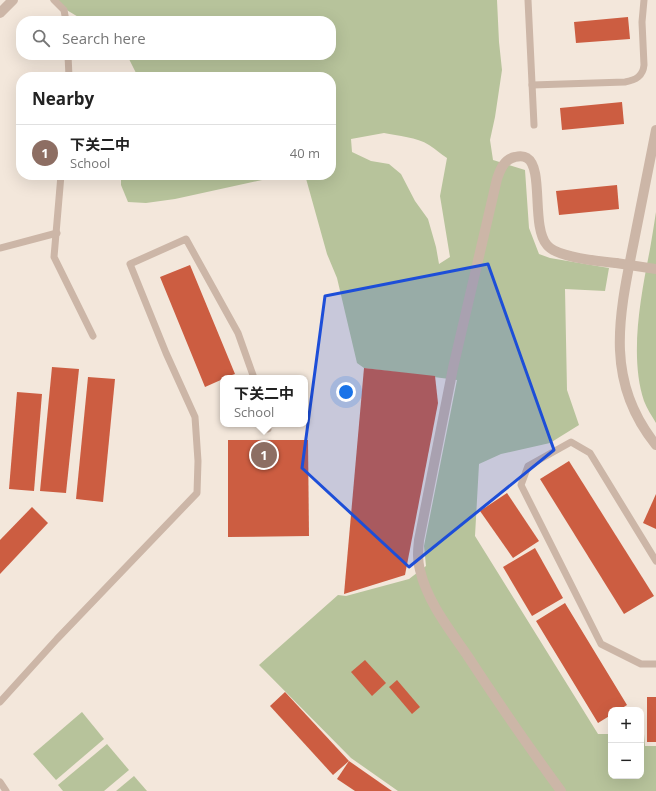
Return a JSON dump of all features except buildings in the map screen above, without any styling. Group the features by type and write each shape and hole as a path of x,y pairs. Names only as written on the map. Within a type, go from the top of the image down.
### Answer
{"street":[{"path":"0,13 13,0"},
{"path":"656,130 624,289 619,340 621,369 632,408 656,445"},
{"path":"561,791 510,720 443,620 424,584 419,569 419,540 455,361 496,179 505,163 511,158 517,156 525,157 531,162 535,175 541,234 549,248 566,255 656,269"}],"lane":[{"path":"54,0 64,10 65,16"},
{"path":"528,0 534,126"},
{"path":"532,85 625,82 636,79 640,76 644,71 642,22 644,0"},
{"path":"68,60 69,72"},
{"path":"61,180 54,257 93,336"},
{"path":"0,248 57,233"},
{"path":"0,702 57,639 197,493 198,461 195,417 166,353 130,264 186,239 238,333 253,375"},
{"path":"656,561 590,453 571,442 528,466 520,485 601,644 641,664 656,664"},
{"path":"0,782 6,791"}],"highlighted area":[{"path":"488,264 554,450 409,567 302,468 325,296"}],"green space":[{"path":"50,0 497,0 502,70 490,140 493,160 525,170 529,228 539,254 550,258 609,268 605,291 565,289 567,390 579,425 550,443 501,454 479,464 475,536 598,734 608,734 608,779 644,779 644,734 645,746 656,746 656,791 398,791 351,758 259,665 338,595 346,596 409,579 426,566 424,546 457,380 364,368 357,363 337,278 327,254 306,180 336,180 336,72 136,72 130,60 336,60 336,16 77,16","holes":["384,133 413,138 424,142 447,158 440,196 450,257 439,264 428,219 415,201 401,174 389,164 371,161 352,152 351,139"]},
{"path":"121,180 262,180 175,199 146,203 128,202 121,185"},
{"path":"656,212 656,423 644,401 637,365 637,345 640,305"},
{"path":"82,712 104,739 56,780 33,754"},
{"path":"107,744 129,770 104,791 63,791 58,785"},
{"path":"134,776 147,791 116,791"}],"place":[{"name":"下关二中","path":"264,455"}]}
